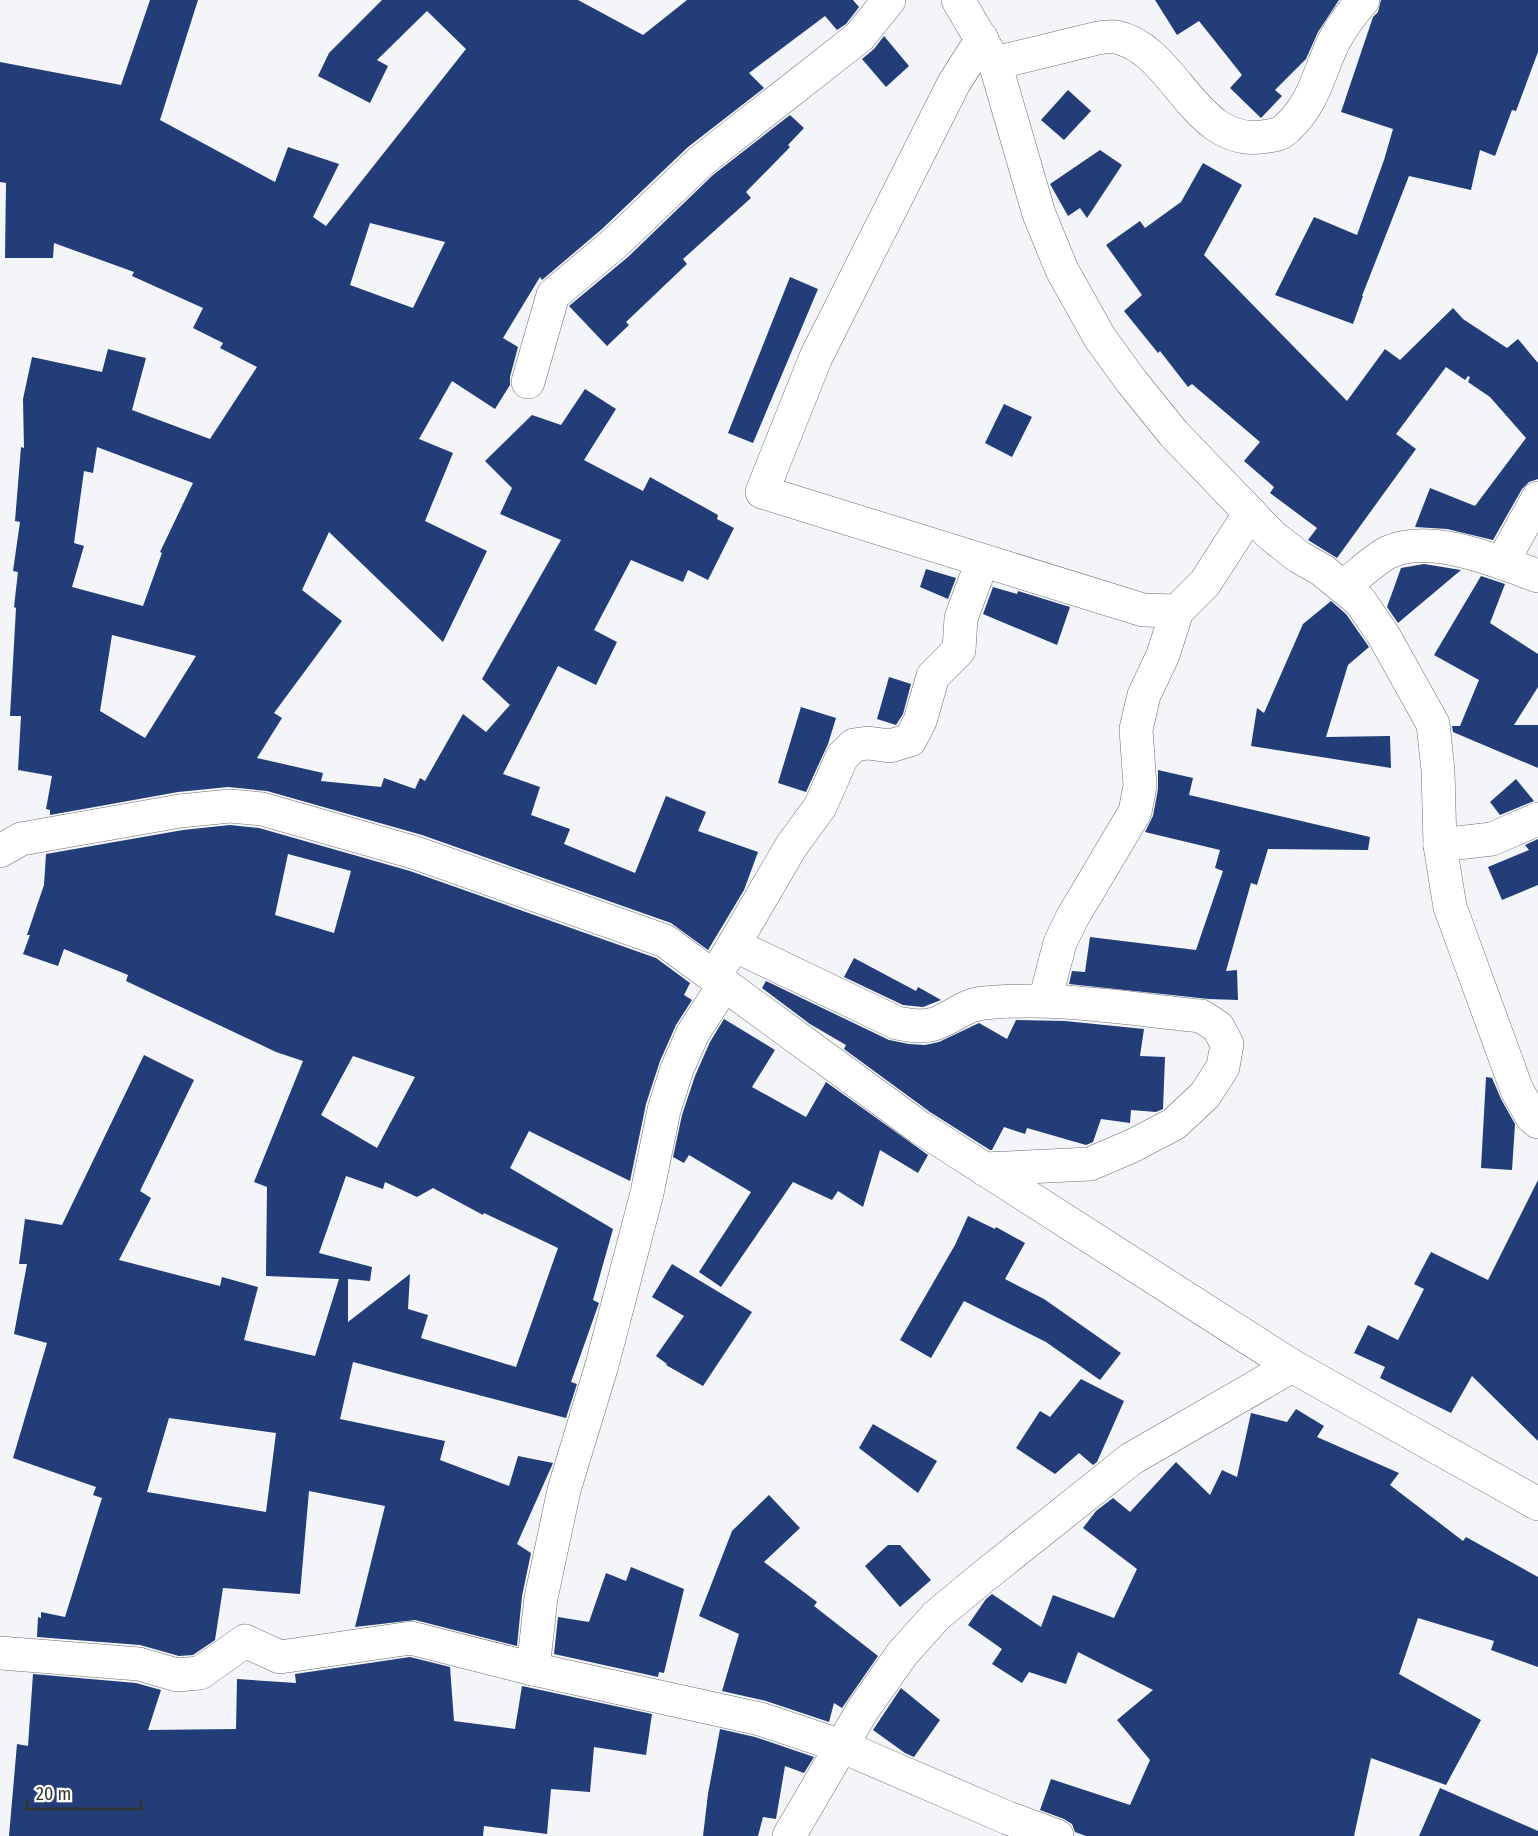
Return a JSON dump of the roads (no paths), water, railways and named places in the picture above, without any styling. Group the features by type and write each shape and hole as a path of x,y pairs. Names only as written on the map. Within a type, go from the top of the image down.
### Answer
{"street":[{"path":"528,382 552,295 615,243 701,161 859,37 889,0"},
{"path":"958,0 989,51 1038,214 1062,270 1100,338 1174,434 1271,535 1299,557 1344,586 1360,601 1384,636 1433,724 1438,770 1440,845 1450,907 1516,1090 1532,1117 1538,1122"},
{"path":"1177,611 1143,610 762,492 816,357 954,83 989,51 1115,37 1132,43 1150,56 1212,122 1233,134 1257,137 1281,134 1300,115 1318,82 1334,42 1350,14 1363,0"},
{"path":"1502,563 1538,498"},
{"path":"1045,1000 1060,943 1072,918 1135,812 1140,786 1136,729 1144,695 1163,655 1177,611 1205,583 1250,513"},
{"path":"1344,586 1389,552 1416,546 1448,548 1538,576"},
{"path":"533,1669 541,1598 564,1490 602,1365 647,1193 664,1110 677,1069 734,945 792,844 820,807 842,757 854,745 868,743 890,746 910,740 920,721 933,676 959,650 961,618 982,562"},
{"path":"0,850 21,839 180,811 230,806 262,809 416,853 665,941 919,1127 984,1169 1292,1366 1538,1504"},
{"path":"1440,845 1492,839 1538,819"},
{"path":"734,945 897,1023 919,1027 934,1024 964,1008 981,1003 1045,1000 1201,1016 1218,1027 1227,1044 1222,1067 1205,1095 1174,1124 1132,1146 1090,1164 984,1169"},
{"path":"789,1836 862,1711 902,1654 936,1616 1131,1459 1292,1366"},
{"path":"0,1653 139,1665 177,1676 200,1672 245,1641 280,1657 411,1638 533,1669 760,1719 841,1746 1008,1818 1057,1836"}]}
